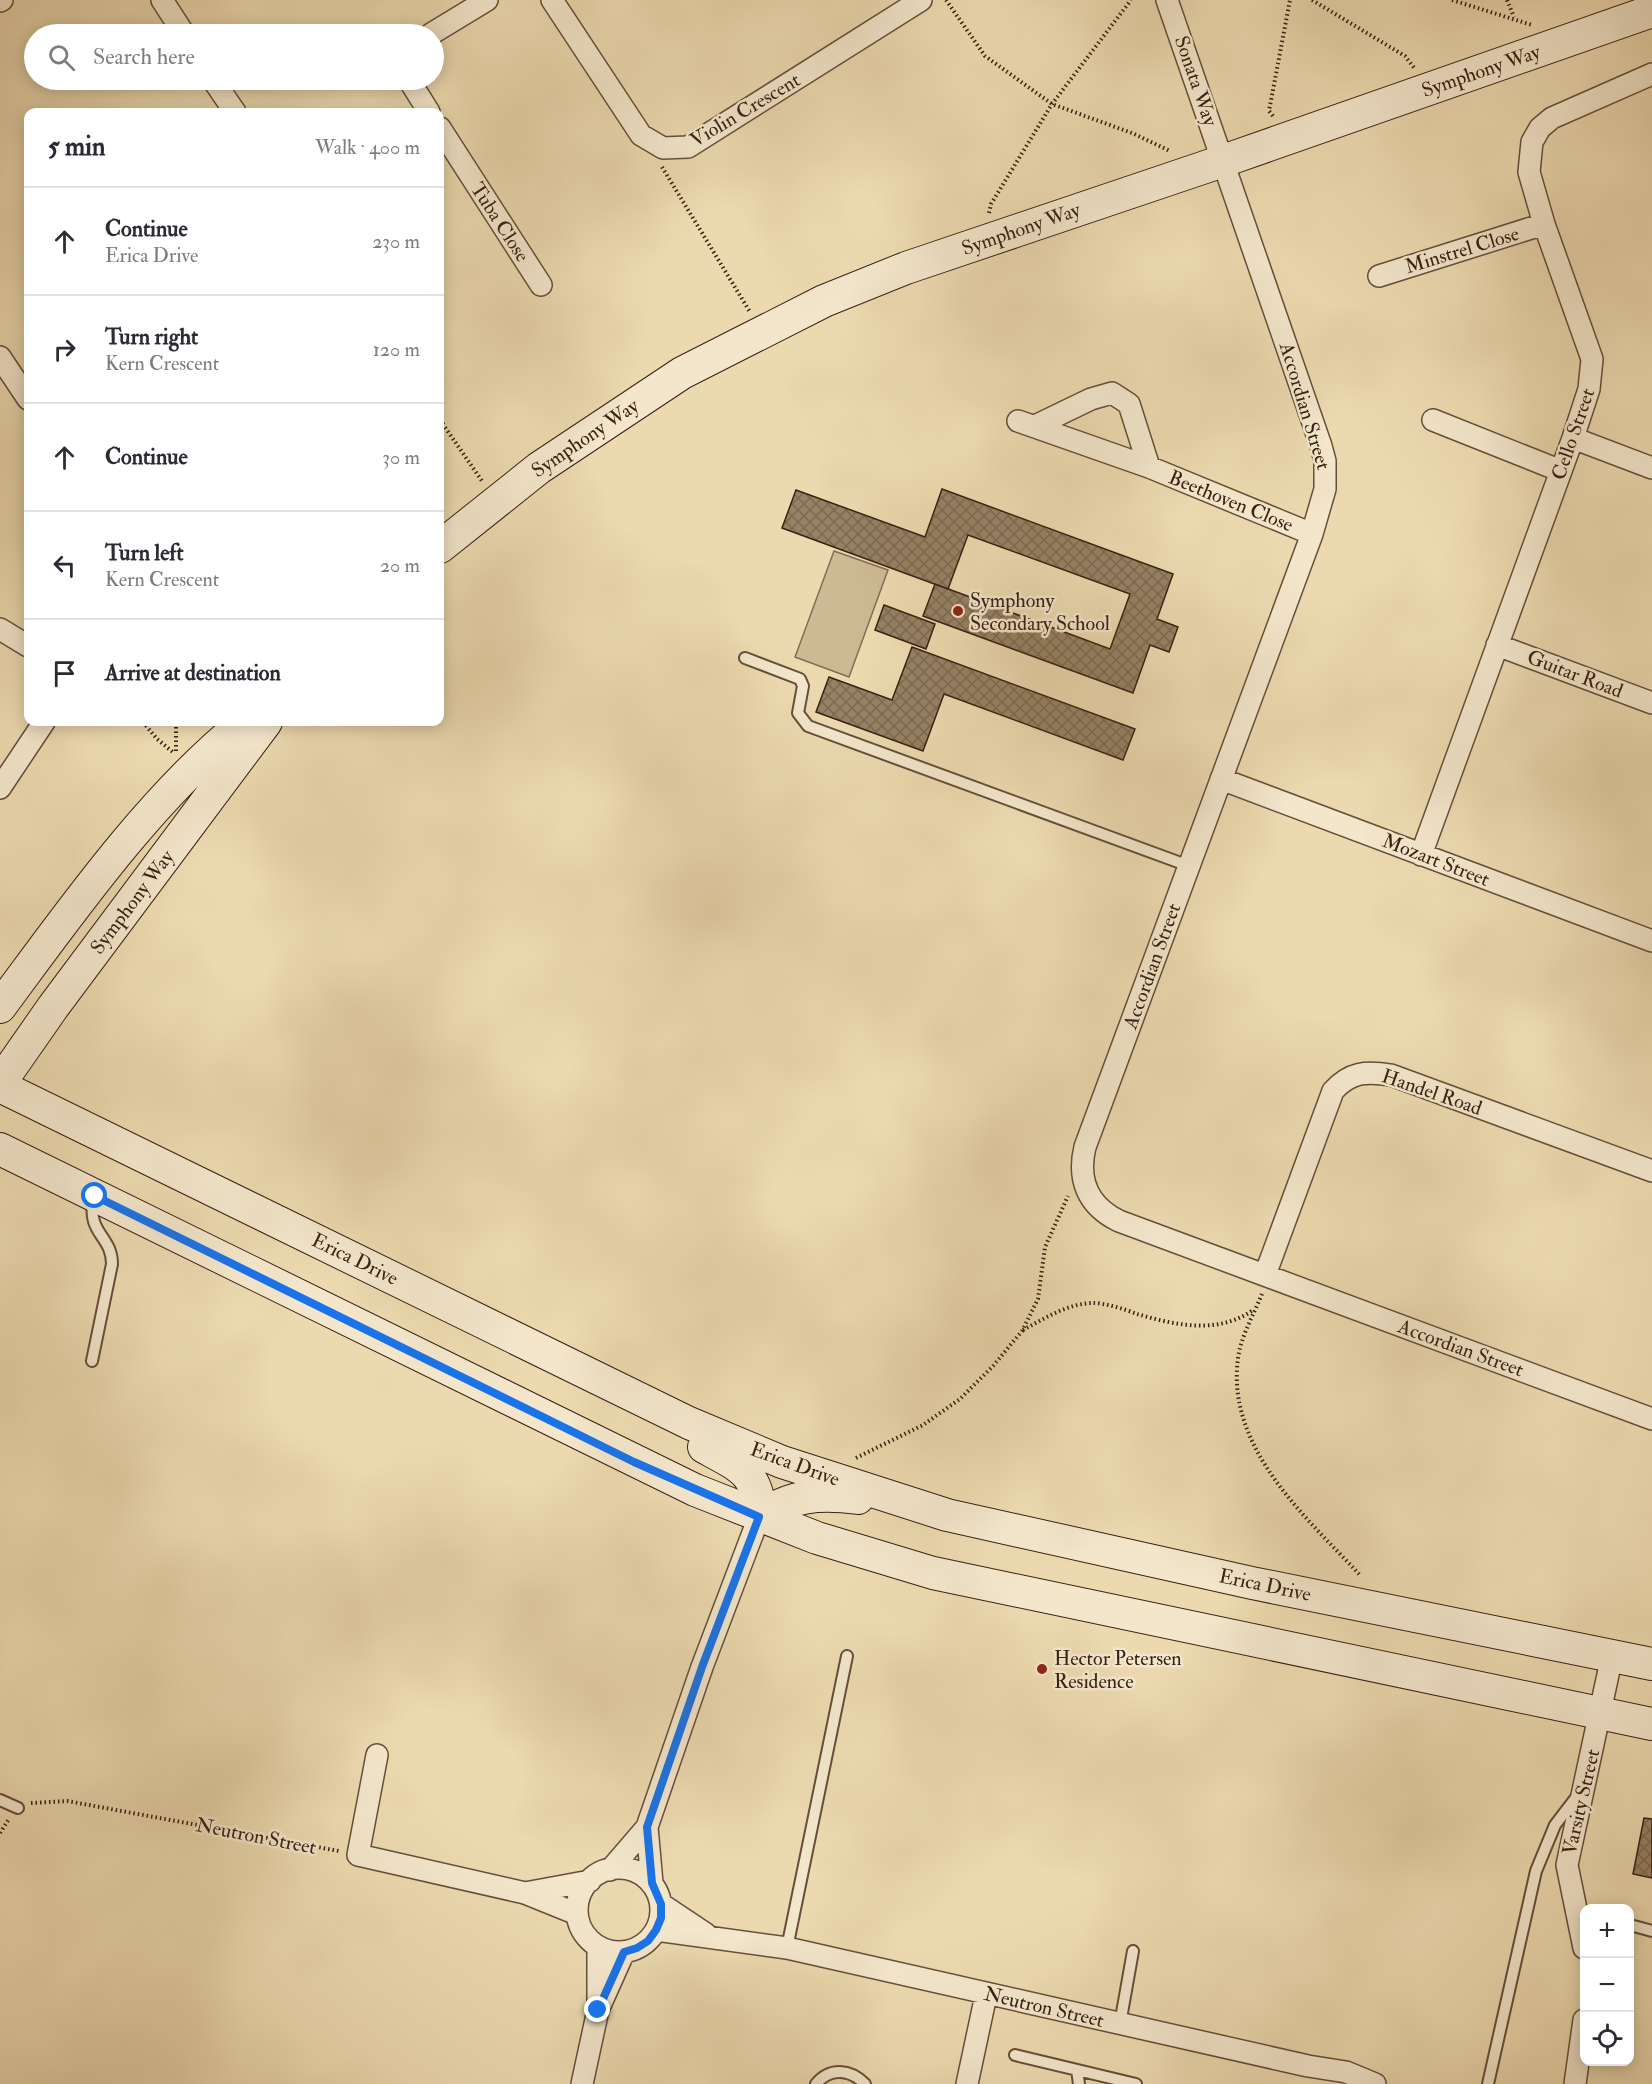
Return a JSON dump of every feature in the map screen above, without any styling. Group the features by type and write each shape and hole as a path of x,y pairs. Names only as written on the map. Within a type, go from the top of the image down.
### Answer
{"main road":[{"name":"Symphony Way","path":"444,543 539,468 682,373 824,301 906,268 1223,161 1652,10"},
{"name":"Symphony Way","path":"0,1007 135,833 220,742 240,726"},
{"name":"Symphony Way","path":"0,1084 53,1007 263,726"},
{"name":"Erica Drive","path":"0,1084 689,1423 782,1461 919,1507 1029,1534 1230,1578 1652,1664"},
{"path":"0,1149 634,1462 759,1517 933,1573 1652,1724"},
{"path":"510,1335 614,1402 737,1466 749,1475 757,1488 759,1517"},
{"path":"759,1517 777,1505 800,1497 831,1494 919,1507"}],"street":[{"path":"162,0 178,24"},
{"path":"444,26 487,0"},
{"name":"Violin Crescent","path":"552,0 641,135 663,148 688,147 921,0"},
{"name":"Sonata Way","path":"1167,0 1223,161"},
{"name":"Cello Street","path":"1421,855 1589,389 1592,359 1544,224 1529,172 1532,142 1540,128 1552,118 1652,74"},
{"path":"220,90 232,108"},
{"path":"415,90 426,108"},
{"name":"Tuba Close","path":"444,134 541,285"},
{"name":"Accordian Street","path":"1223,161 1298,375 1325,461 1326,489 1312,534 1085,1147 1082,1160 1084,1182 1091,1199 1107,1215 1264,1283 1652,1419"},
{"name":"Minstrel Close","path":"1379,276 1544,224"},
{"path":"0,357 24,387"},
{"name":"Beethoven Close","path":"1149,467 1129,404 1112,393 1026,423 1149,467 1312,534"},
{"path":"1432,420 1561,471"},
{"path":"1573,438 1652,468"},
{"path":"0,629 24,644"},
{"name":"Guitar Road","path":"1497,645 1652,703"},
{"path":"0,789 41,726"},
{"name":"Mozart Street","path":"1221,779 1652,941"},
{"name":"Handel Road","path":"1264,1283 1333,1091 1343,1080 1356,1074 1372,1072 1391,1075 1652,1171"},
{"path":"525,1893 590,1881 610,1870 647,1827 702,1667 759,1517"},
{"name":"Varsity Street","path":"1580,1930 1567,1865 1612,1656"},
{"path":"377,1755 358,1855 525,1893 577,1914"},
{"path":"590,1881 579,1900 577,1914 580,1927 598,1947 610,1952 624,1952 637,1948 656,1930 661,1918 661,1904 652,1883 647,1827"},
{"path":"610,1870 633,1871 652,1883"},
{"name":"Neutron Street","path":"661,1904 711,1938"},
{"name":"Neutron Street","path":"656,1930 787,1948 986,1995 1346,2072 1375,2084"},
{"path":"598,1947 598,2010"},
{"path":"582,2084 598,2010 624,1952"},
{"path":"967,2084 986,1995"},
{"path":"1575,2084 1580,2048"}],"lane":[{"path":"745,658 800,679 803,686 798,713 808,726 1189,866"},
{"path":"92,1361 112,1264 112,1256 92,1220 95,1196"},
{"path":"787,1948 847,1656"},
{"path":"1488,2084 1536,1871 1555,1825 1583,1788"},
{"path":"0,1800 18,1808"},
{"path":"1571,1891 1584,1904"},
{"path":"1634,1926 1652,1930"},
{"path":"1120,2024 1133,1951"},
{"path":"1015,2055 1136,2084"},
{"path":"1077,2070 1080,2084"},
{"path":"816,2084 823,2076 838,2071 856,2076 865,2084"}],"path":[{"path":"946,0 984,56 1052,104 1132,133 1174,153"},
{"path":"988,219 991,204 1052,104 1131,0"},
{"path":"1275,119 1269,111 1290,0"},
{"path":"1312,0 1405,56 1417,71"},
{"path":"1452,0 1534,25"},
{"path":"1507,0 1514,18"},
{"path":"657,160 750,312"},
{"path":"444,426 483,483"},
{"path":"146,726 180,759"},
{"path":"176,726 176,755"},
{"path":"854,1458 923,1425 960,1399 993,1366 1022,1331 1038,1299 1046,1247 1071,1191"},
{"path":"1264,1283 1238,1358 1238,1386 1244,1419 1255,1449 1274,1477 1299,1510 1360,1575"},
{"path":"1022,1331 1073,1306 1094,1303 1169,1324 1204,1327 1238,1317 1256,1308"},
{"name":"Neutron Street","path":"18,1808 38,1801 67,1800 358,1855"},
{"path":"0,1833 18,1808"}],"shaded area":[{"path":"834,551 888,570 849,677 795,657"}],"building":[{"path":"942,489 1173,574 1157,619 1178,627 1169,652 1150,645 1133,693 923,616 935,584 782,528 796,490 925,537","holes":["968,535 1130,594 1110,649 948,589"]},
{"path":"884,605 935,624 926,649 875,630"},
{"path":"912,647 1135,729 1123,760 944,694 923,751 816,712 829,677 892,700"},
{"path":"1644,1818 1652,1819 1652,1878 1633,1874"}],"place":[{"name":"Symphony Secondary School","path":"958,611"},
{"name":"Hector Petersen Residence","path":"1042,1669"}],"route":[{"path":"95,1196 634,1462 759,1517 702,1667 647,1827 652,1883 661,1904 661,1918 648,1941 624,1952 598,2010"}]}
